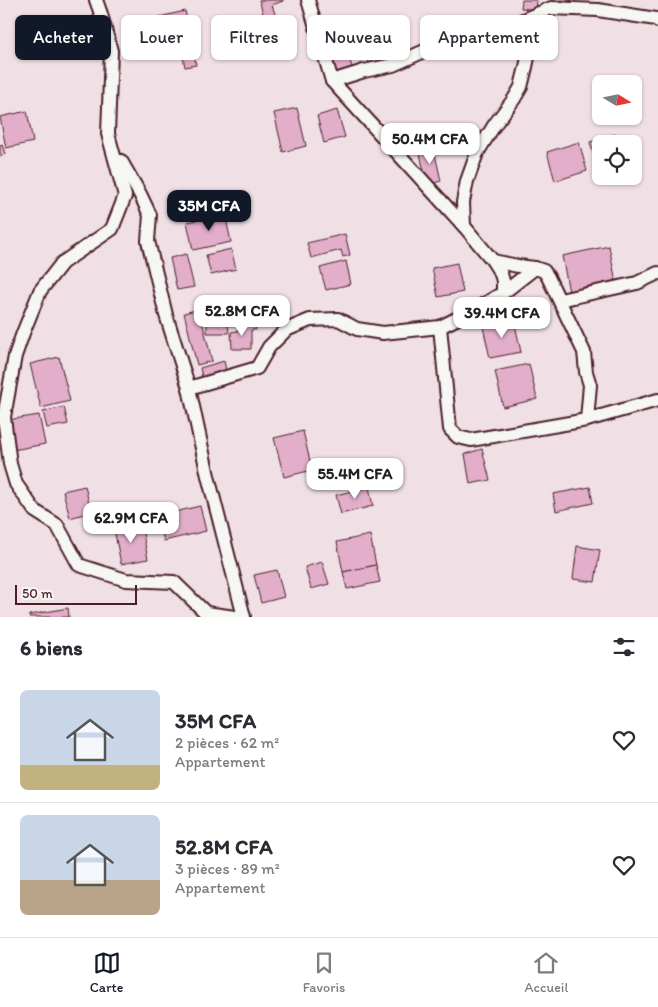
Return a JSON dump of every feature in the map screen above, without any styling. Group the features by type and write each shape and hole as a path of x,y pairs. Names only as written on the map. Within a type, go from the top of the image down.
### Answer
{"street":[{"path":"96,0 111,51 108,134 125,196 112,229 62,263 40,291 15,356 4,417 10,464 16,484 35,511 57,525 79,565 126,580 174,582 206,613 235,617"},
{"path":"308,0 332,81 464,226 493,261 501,274 503,294"},
{"path":"332,81 364,71 393,65 438,45 484,35 551,8 598,10 636,15 658,21"},
{"path":"464,226 463,202 467,181 477,153 521,87 537,14"},
{"path":"108,134 150,215 148,241 166,315 189,388 208,476 244,617"},
{"path":"493,261 544,271 560,300 584,352 586,372 590,385 587,420"},
{"path":"189,388 257,368 269,347 286,330 310,320 338,319 357,328 383,333 440,327 503,294 535,268"},
{"path":"560,300 637,283 658,273"},
{"path":"440,327 450,429 458,437 471,440 587,420 658,400"}],"building":[{"path":"259,0 283,0 272,5 275,15 264,15"},
{"path":"522,0 537,0 536,10 521,8"},
{"path":"553,0 573,0 554,5"},
{"path":"185,11 186,15 168,15"},
{"path":"184,60 195,60 196,65 185,67"},
{"path":"330,60 350,60 353,72 335,77"},
{"path":"368,60 387,60 387,63 369,65"},
{"path":"297,108 306,146 283,152 274,113"},
{"path":"337,110 345,137 324,143 317,116"},
{"path":"27,111 33,142 6,148 0,117"},
{"path":"579,142 587,171 555,181 547,152"},
{"path":"2,144 5,154 0,156 0,145"},
{"path":"433,145 441,181 427,185 419,149"},
{"path":"225,214 231,242 193,250 187,222"},
{"path":"345,234 350,255 343,257 341,250 311,258 307,243"},
{"path":"609,246 616,282 569,292 562,256"},
{"path":"231,249 236,269 211,275 206,255"},
{"path":"186,254 194,287 177,290 170,258"},
{"path":"346,261 351,284 326,290 320,268"},
{"path":"457,263 463,292 438,297 432,268"},
{"path":"199,309 212,361 197,365 184,313"},
{"path":"207,312 249,312 249,325 228,325 229,333 207,333"},
{"path":"514,320 521,352 490,358 483,327"},
{"path":"238,325 255,325 256,330 251,330 251,349 232,349 231,332 238,331"},
{"path":"59,357 70,401 41,408 30,364"},
{"path":"224,361 226,370 202,377 200,368"},
{"path":"529,364 537,399 503,407 495,371"},
{"path":"64,407 68,424 47,428 43,412"},
{"path":"39,415 45,444 13,450 8,420"},
{"path":"303,431 312,470 284,477 274,438"},
{"path":"482,449 490,480 470,484 465,454"},
{"path":"85,486 91,512 70,518 63,491"},
{"path":"369,487 373,506 341,514 336,495"},
{"path":"590,487 593,503 556,511 553,494"},
{"path":"200,506 206,531 164,541 158,516"},
{"path":"141,524 148,559 121,564 114,529"},
{"path":"370,535 376,565 343,572 337,542"},
{"path":"577,546 600,550 595,582 573,579"},
{"path":"322,562 329,584 311,589 305,567"},
{"path":"376,565 380,582 347,589 343,572"},
{"path":"277,570 284,597 261,603 254,575"},
{"path":"68,608 69,617 29,617 29,615"}]}
